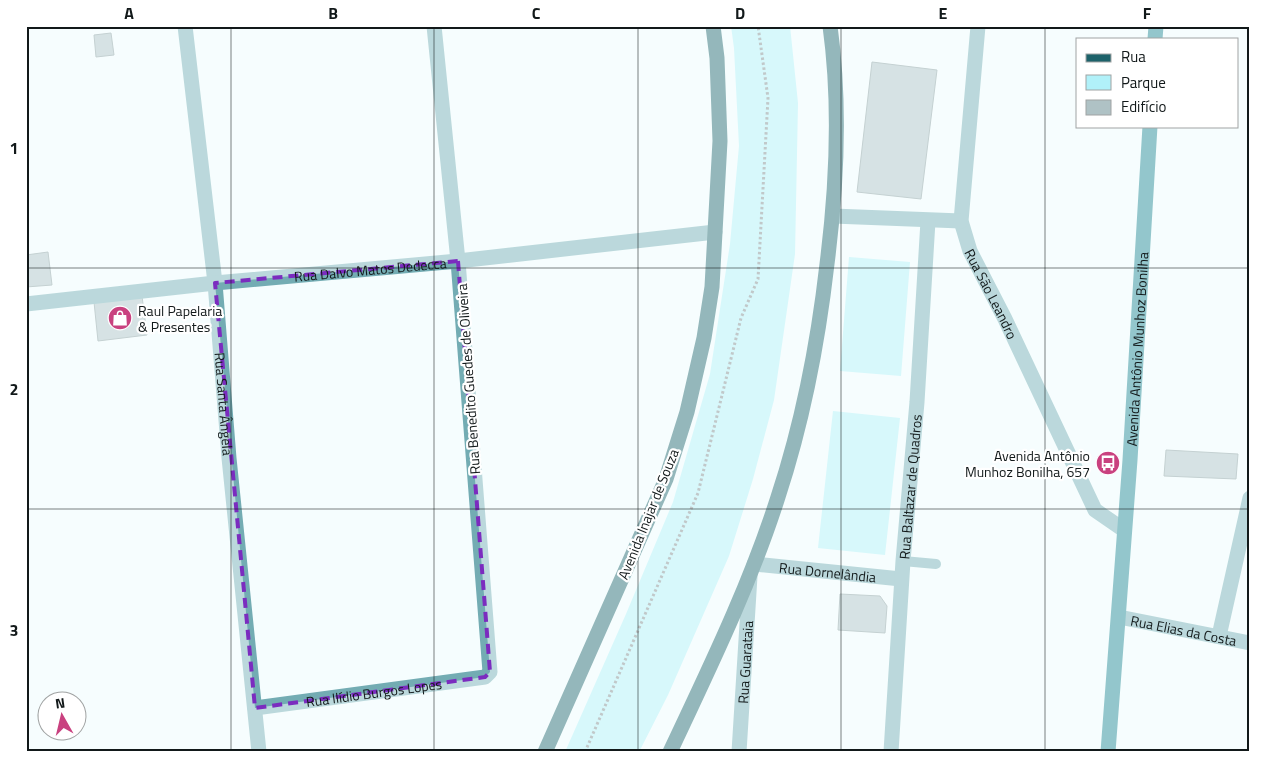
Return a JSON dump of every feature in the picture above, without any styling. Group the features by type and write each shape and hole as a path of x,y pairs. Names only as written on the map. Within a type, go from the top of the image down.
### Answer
{"main road":[{"name":"Avenida Inajar de Souza","path":"545,752 658,497 687,412 704,338 712,287 720,141 717,58 713,26"},
{"path":"670,752 752,568 778,498 802,416 821,317 833,216 838,140 834,54 830,26"}],"street":[{"name":"Rua Santa Ângela","path":"185,26 214,282 229,458 259,752"},
{"name":"Rua Benedito Guedes de Oliveira","path":"434,26 458,261 490,672"},
{"name":"Rua São Leandro","path":"978,26 961,221 970,251 1005,320 1095,510 1124,530"},
{"name":"Avenida Antônio Munhoz Bonilha","path":"1108,752 1130,460 1150,128"},
{"path":"833,216 961,221"},
{"name":"Rua Baltazar de Quadros","path":"891,752 901,579 917,402 928,221"},
{"name":"Rua Dalvo Matos Dedecca","path":"26,304 214,282 458,261 715,232"},
{"path":"1219,636 1250,498"},
{"name":"Rua Dornelândia","path":"752,568 901,579"},
{"name":"Rua Guarataia","path":"739,752 752,568"},
{"name":"Rua Elias da Costa","path":"1118,617 1250,643"},
{"name":"Rua Ilídio Burgos Lopes","path":"255,708 484,677 490,672"}],"lane":[{"path":"903,561 936,564"}],"highlighted area":[{"path":"458,261 490,672 485,677 255,708 215,283"}],"green space":[{"path":"731,26 790,26 798,103 795,254 774,400 753,479 729,556 668,695 639,752 565,752 673,502 710,374 730,244 739,146 734,48"},
{"path":"849,257 910,262 901,376 840,371"},
{"path":"833,411 900,418 885,555 818,548"}],"building":[{"path":"111,33 114,55 96,57 94,35"},
{"path":"872,62 937,70 921,199 857,192"},
{"path":"48,252 52,285 26,287 26,255"},
{"name":"Raul Papelaria & Presentes","path":"142,296 147,335 98,341 94,302"},
{"path":"1166,450 1238,454 1236,479 1164,476"},
{"path":"840,594 880,596 887,606 885,633 838,630"}],"place":[{"name":"Raul Papelaria & Presentes","path":"120,318"},
{"name":"Avenida Antônio Munhoz Bonilha, 657","path":"1108,463"}]}
